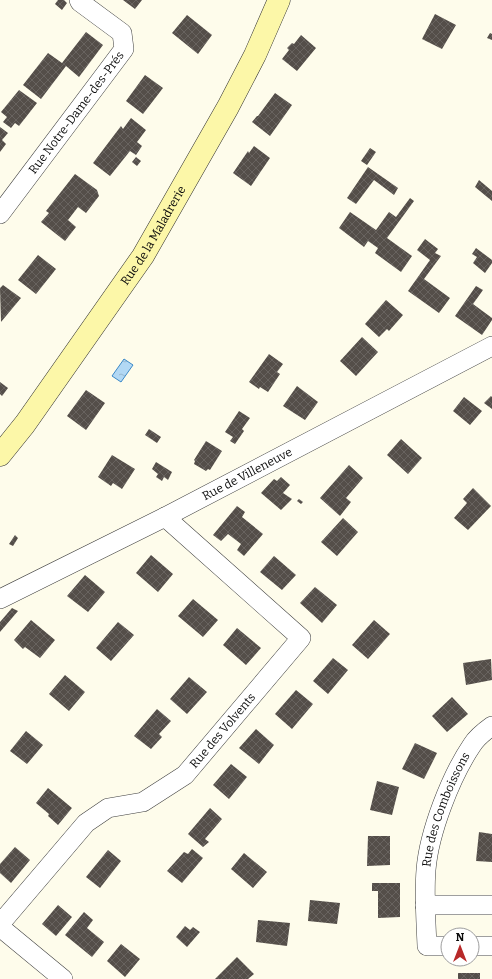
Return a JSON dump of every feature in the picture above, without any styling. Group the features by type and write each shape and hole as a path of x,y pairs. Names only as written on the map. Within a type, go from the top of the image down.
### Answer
{"main road":[{"name":"Rue de la Maladrerie","path":"0,455 25,424 143,256 228,107 255,55 279,0"}],"street":[{"name":"Rue Notre-Dame-des-Prés","path":"0,214 124,49 122,33 80,2 80,0"},
{"name":"Rue de Villeneuve","path":"0,599 165,517 492,346"},
{"name":"Rue des Volvents","path":"0,925 86,823 108,808 143,802 185,775 301,638 165,517"},
{"name":"Rue des Comboissons","path":"440,946 427,946 425,905 426,869 433,833 445,798 458,768 473,743 492,726"},
{"path":"425,905 492,904"},
{"path":"0,925 63,979"},
{"path":"480,946 492,946"}],"water":[{"path":"124,359 133,365 121,382 112,376"}],"building":[{"path":"58,0 64,0 67,3 62,10 55,4"},
{"path":"123,0 142,0 135,9"},
{"path":"435,14 456,25 442,49 422,39"},
{"path":"187,15 212,35 198,54 172,33"},
{"path":"86,32 103,45 79,77 66,66 41,99 23,85 48,53 62,63"},
{"path":"490,33 492,34 492,40 487,38"},
{"path":"301,35 316,48 297,71 282,59 289,50 287,48 292,43 294,44"},
{"path":"145,75 163,88 143,114 126,101"},
{"path":"19,90 37,103 19,126 15,123 11,128 3,122 7,117 1,112"},
{"path":"275,93 292,105 270,136 252,122"},
{"path":"131,118 146,130 137,142 142,146 136,155 130,151 110,176 93,163 121,126 123,129"},
{"path":"0,127 8,133 2,140 6,144 0,152"},
{"path":"254,146 270,158 251,186 233,173 248,151 249,153"},
{"path":"370,148 376,152 367,165 361,161"},
{"path":"136,157 141,161 137,166 132,162"},
{"path":"368,167 398,188 394,195 374,180 356,204 347,198"},
{"path":"75,174 97,190 99,196 86,213 78,207 68,220 76,227 65,241 41,222 49,213 46,211"},
{"path":"479,180 492,191 492,201 475,187"},
{"path":"410,198 414,201 387,238 412,256 401,272 375,253 378,248 368,241 364,247 339,228 350,212 376,230 389,212 396,217"},
{"path":"425,239 438,249 435,253 441,256 424,279 450,298 439,313 408,291 430,260 417,250"},
{"path":"476,248 492,260 492,263 485,273 473,263 477,257 472,254"},
{"path":"38,255 56,269 36,294 18,280"},
{"path":"3,285 21,298 1,322 0,288"},
{"path":"476,286 483,290 473,304 492,318 482,335 455,316"},
{"path":"386,300 403,315 389,331 387,329 379,337 365,324"},
{"path":"362,337 378,352 356,376 340,361"},
{"path":"269,354 283,364 277,372 280,374 268,392 260,387 259,389 249,382"},
{"path":"0,382 8,388 2,396 0,394"},
{"path":"297,386 318,402 305,420 283,406"},
{"path":"86,390 105,403 86,430 67,416"},
{"path":"491,396 492,397 492,409 484,403"},
{"path":"464,397 482,411 470,425 453,411"},
{"path":"239,411 250,418 242,429 244,431 235,444 230,441 233,437 225,432"},
{"path":"149,429 161,437 157,443 145,435"},
{"path":"401,439 422,458 408,474 387,455"},
{"path":"206,441 222,451 210,470 208,469 206,471 194,464 194,460"},
{"path":"112,455 135,469 122,489 113,483 111,486 98,477"},
{"path":"156,462 172,472 168,480 164,477 162,481 156,477 158,474 152,469"},
{"path":"349,465 363,478 346,498 351,502 340,516 320,498"},
{"path":"281,477 290,485 283,493 292,499 281,510 261,493 274,479 277,481"},
{"path":"473,488 491,506 468,530 454,518 467,503 463,499"},
{"path":"299,499 303,502 301,504 297,501"},
{"path":"237,506 245,512 242,517 263,534 244,556 237,550 241,544 228,534 221,541 213,535"},
{"path":"343,518 358,532 337,556 321,542"},
{"path":"15,535 18,538 13,546 9,544"},
{"path":"151,555 173,574 158,592 136,573"},
{"path":"274,556 296,575 282,590 260,572"},
{"path":"85,575 105,592 88,612 67,596"},
{"path":"315,587 337,605 322,623 300,603"},
{"path":"193,599 218,620 203,637 178,616"},
{"path":"12,608 18,611 0,632 0,622"},
{"path":"31,620 55,640 40,658 25,647 23,649 14,640"},
{"path":"374,620 390,634 368,659 352,645"},
{"path":"118,622 134,635 111,661 96,648"},
{"path":"237,628 261,648 246,665 223,645"},
{"path":"333,658 348,670 328,694 313,681"},
{"path":"491,659 492,680 466,685 463,663"},
{"path":"65,675 85,692 69,711 49,694"},
{"path":"189,677 207,692 187,714 170,699"},
{"path":"296,690 313,704 292,729 275,714"},
{"path":"452,697 468,714 447,732 432,716"},
{"path":"157,709 171,721 159,734 162,737 151,749 134,736"},
{"path":"256,729 274,745 259,764 239,748"},
{"path":"26,731 43,745 27,764 10,751"},
{"path":"415,743 437,753 424,779 402,769"},
{"path":"231,764 247,777 229,799 213,785"},
{"path":"377,781 399,787 392,815 370,810"},
{"path":"48,788 72,808 58,825 48,816 49,814 36,803"},
{"path":"210,808 222,819 205,839 209,842 203,847 188,834"},
{"path":"479,832 492,834 492,862 476,861"},
{"path":"368,836 390,836 390,865 367,866"},
{"path":"15,847 30,860 11,883 0,873 0,864"},
{"path":"192,849 203,858 182,883 167,871 184,852 188,854"},
{"path":"108,850 121,861 100,888 86,877"},
{"path":"244,853 267,872 253,888 231,869"},
{"path":"372,883 400,883 400,917 378,918 378,891 372,891"},
{"path":"310,900 340,903 337,924 308,921"},
{"path":"58,905 72,917 56,936 42,924"},
{"path":"84,912 93,920 87,928 104,942 92,957 65,935"},
{"path":"258,920 290,923 287,946 256,942"},
{"path":"185,926 190,930 193,927 200,932 187,947 176,937"},
{"path":"121,944 140,959 125,977 107,961"},
{"path":"237,957 254,974 248,979 215,979"},
{"path":"458,973 480,973 480,979 458,979"}]}
